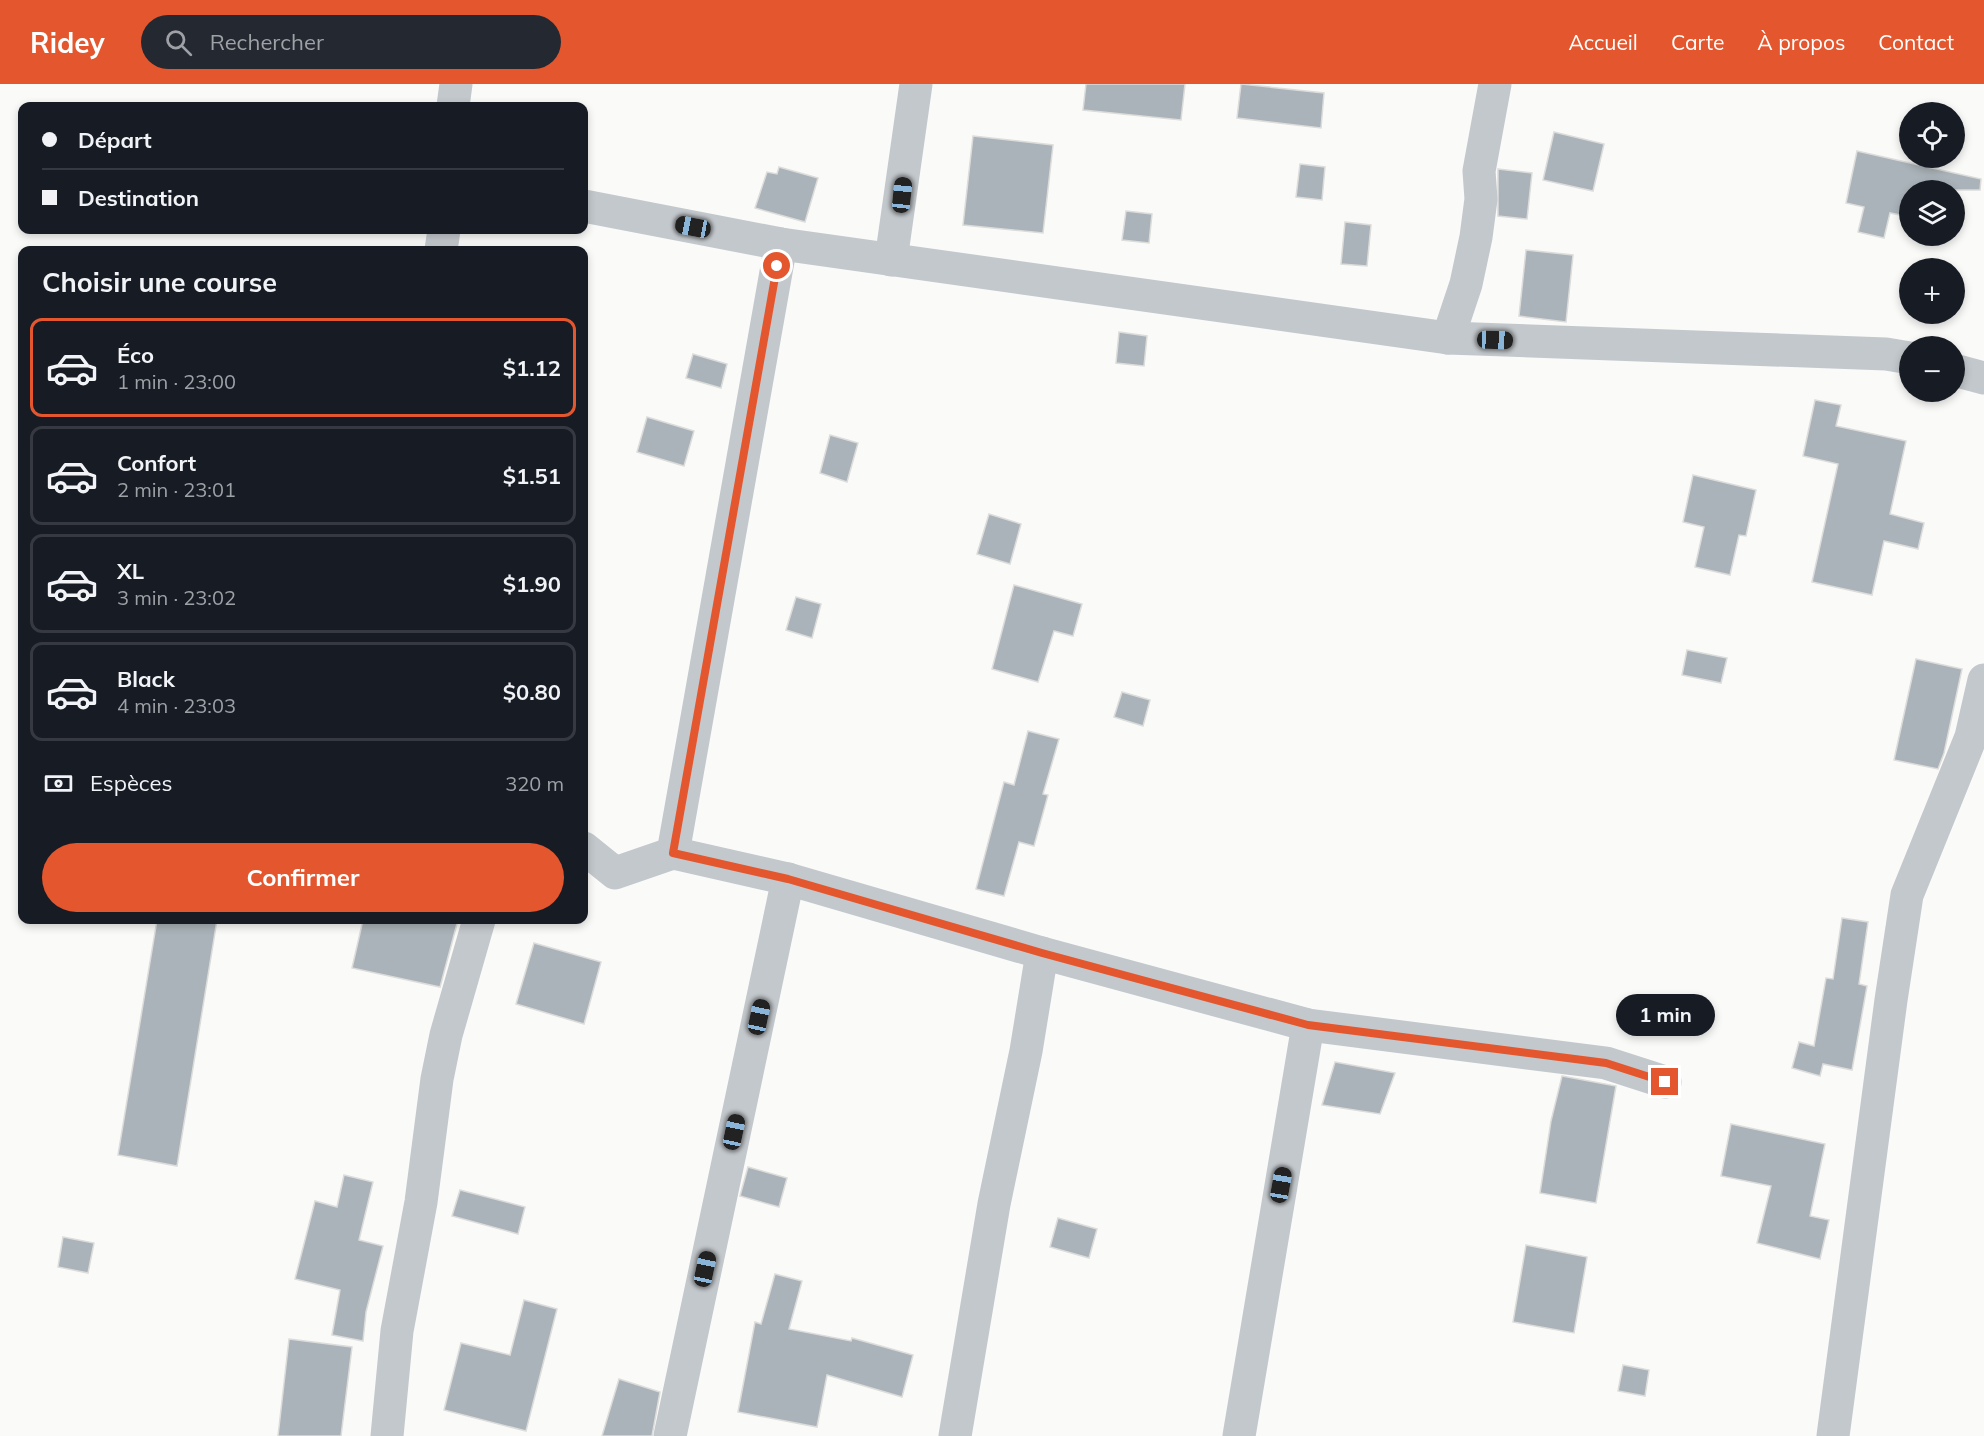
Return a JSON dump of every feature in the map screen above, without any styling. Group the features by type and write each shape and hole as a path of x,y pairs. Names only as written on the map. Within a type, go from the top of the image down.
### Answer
{"street":[{"path":"454,102 456,84"},
{"path":"891,260 916,84"},
{"path":"1448,338 1466,284 1476,237 1481,199 1479,171 1495,84"},
{"path":"588,207 781,244 1448,338 1899,356"},
{"path":"673,853 781,244"},
{"path":"1965,373 1984,378"},
{"path":"1833,1436 1907,895 1971,737 1984,680"},
{"path":"588,851 615,873 673,853 788,879 1042,953 1308,1025 1606,1063 1665,1082"},
{"path":"670,1436 788,879"},
{"path":"387,1436 396,1331 421,1202 437,1079 446,1035 478,924"},
{"path":"955,1436 994,1204 1026,1051 1042,953"},
{"path":"1239,1436 1308,1025"}],"building":[{"path":"1086,84 1185,84 1181,120 1083,110"},
{"path":"1241,84 1324,93 1321,128 1237,118"},
{"path":"1554,132 1604,144 1593,191 1543,180"},
{"path":"973,136 1053,145 1043,233 963,225"},
{"path":"1857,151 1899,160 1899,168 1932,168 1981,179 1980,190 1965,190 1965,180 1899,180 1899,215 1890,213 1884,238 1858,232 1864,207 1846,203"},
{"path":"1300,164 1325,167 1322,200 1296,197"},
{"path":"779,167 818,178 805,222 755,208 767,172 777,174"},
{"path":"1498,169 1532,173 1527,219 1498,216"},
{"path":"1126,211 1152,214 1149,243 1122,240"},
{"path":"1345,222 1371,225 1367,266 1341,264"},
{"path":"1526,250 1573,255 1566,322 1519,316"},
{"path":"1119,332 1147,336 1144,366 1116,363"},
{"path":"693,354 727,364 721,388 686,378"},
{"path":"1815,400 1841,405 1836,426 1906,441 1890,514 1924,523 1918,549 1884,541 1872,595 1812,582 1838,464 1803,456"},
{"path":"647,417 694,431 684,466 637,452"},
{"path":"830,435 858,443 847,482 820,473"},
{"path":"1693,475 1756,490 1746,536 1739,535 1730,575 1695,567 1704,527 1683,522"},
{"path":"989,514 1021,524 1010,564 977,554"},
{"path":"1014,585 1082,604 1073,636 1054,631 1038,682 992,669"},
{"path":"796,597 821,604 812,638 786,630"},
{"path":"1687,650 1727,658 1721,683 1682,675"},
{"path":"1916,659 1962,669 1944,753 1938,769 1894,760"},
{"path":"1122,692 1150,700 1143,726 1114,717"},
{"path":"1028,731 1059,739 1043,794 1048,795 1034,846 1019,842 1004,896 976,889 1004,782 1014,785"},
{"path":"1842,918 1868,922 1859,984 1867,986 1852,1070 1823,1064 1820,1076 1792,1068 1799,1042 1814,1046 1826,978 1833,979"},
{"path":"156,924 216,924 177,1166 118,1155"},
{"path":"362,924 457,924 440,987 352,968"},
{"path":"534,943 601,962 584,1024 516,1004"},
{"path":"1335,1062 1395,1073 1380,1114 1322,1105"},
{"path":"1562,1076 1616,1086 1596,1203 1540,1193 1551,1121"},
{"path":"1731,1124 1825,1144 1810,1216 1829,1220 1820,1259 1757,1243 1771,1186 1721,1176"},
{"path":"748,1167 787,1178 779,1207 740,1196"},
{"path":"344,1175 373,1182 359,1240 383,1246 366,1312 363,1341 332,1335 340,1290 295,1279 315,1201 337,1207"},
{"path":"460,1190 525,1207 518,1234 452,1216"},
{"path":"1058,1218 1097,1229 1089,1258 1050,1247"},
{"path":"63,1237 94,1243 88,1273 58,1267"},
{"path":"1526,1245 1587,1257 1574,1333 1513,1322"},
{"path":"775,1274 802,1281 789,1329 851,1341 852,1338 913,1355 902,1397 827,1375 817,1427 738,1412 755,1322 761,1324"},
{"path":"524,1300 557,1309 526,1431 444,1410 461,1343 510,1355"},
{"path":"289,1339 352,1347 341,1436 278,1436"},
{"path":"1623,1365 1649,1370 1645,1396 1618,1391"},
{"path":"619,1379 660,1392 652,1436 602,1436"}],"route":[{"path":"777,266 673,853 788,879 1042,953 1308,1025 1606,1063 1665,1082"}]}
